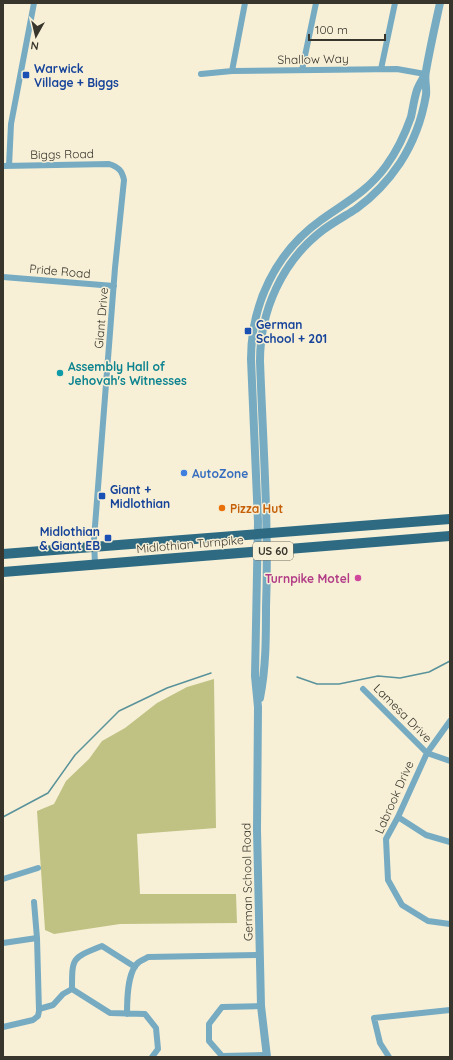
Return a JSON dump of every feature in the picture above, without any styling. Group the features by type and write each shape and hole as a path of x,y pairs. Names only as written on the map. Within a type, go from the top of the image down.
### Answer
{"main road":[{"name":"Midlothian Turnpike","path":"3,554 450,519"},
{"name":"Midlothian Turnpike","path":"3,572 450,536"}],"street":[{"path":"6,166 11,124 34,3"},
{"path":"232,71 245,3"},
{"path":"302,70 316,3"},
{"path":"381,70 395,3"},
{"path":"263,534 251,350 259,304 270,279 285,256 301,237 319,222 361,193 387,165 396,151 405,134 411,117 417,90 425,74 440,3"},
{"name":"Shallow Way","path":"202,74 232,71 404,69 425,74"},
{"path":"263,534 260,353 262,334 268,308 278,283 293,260 311,240 325,228 356,209 383,184 398,166 409,146 420,120 426,94 425,74"},
{"name":"Biggs Road","path":"6,166 109,164 120,169"},
{"name":"Giant Drive","path":"95,564 94,547 114,286 124,180 120,169"},
{"name":"Pride Road","path":"3,277 114,286"},
{"path":"252,380 261,380"},
{"name":"German School Road","path":"263,534 255,676 258,707 257,830 261,1006 267,1056"},
{"name":"Lamesa Drive","path":"363,689 427,753 450,761"},
{"name":"Labrook Drive","path":"450,721 427,753 398,817 386,839 388,880 402,905 428,921 450,924"},
{"path":"398,817 426,835 450,842"},
{"path":"3,879 38,868"},
{"path":"3,1027 33,1020 38,1016 37,938 34,902"},
{"path":"3,943 37,938"},
{"path":"72,989 72,965 79,955 102,946 135,967"},
{"path":"127,1014 127,996 132,972 138,962 148,957 260,955"},
{"path":"39,1009 53,1005 62,994 72,989"},
{"path":"72,989 110,1013 145,1014 156,1028 158,1049 152,1057"},
{"path":"261,1006 222,1007 209,1024 209,1041 222,1056 267,1056"},
{"path":"389,1057 380,1043 374,1018 450,1010"}],"green space":[{"path":"214,679 216,828 137,834 140,894 236,894 237,923 120,924 54,934 45,930 37,811 54,804 66,781 89,759 102,741 125,728 157,703 187,687"}],"waterway":[{"path":"297,677 317,684 339,684 378,676 400,678 429,672 450,661"},
{"path":"3,817 48,793 75,755 119,711 167,688 211,673"}],"place":[{"name":"Warwick Village + Biggs","path":"26,75"},
{"name":"German School + 201","path":"248,331"},
{"name":"Assembly Hall of Jehovah's Witnesses","path":"60,373"},
{"name":"AutoZone","path":"184,473"},
{"name":"Giant + Midlothian","path":"102,496"},
{"name":"Pizza Hut","path":"222,508"},
{"name":"Midlothian & Giant EB","path":"108,538"},
{"name":"Turnpike Motel","path":"358,578"}]}
